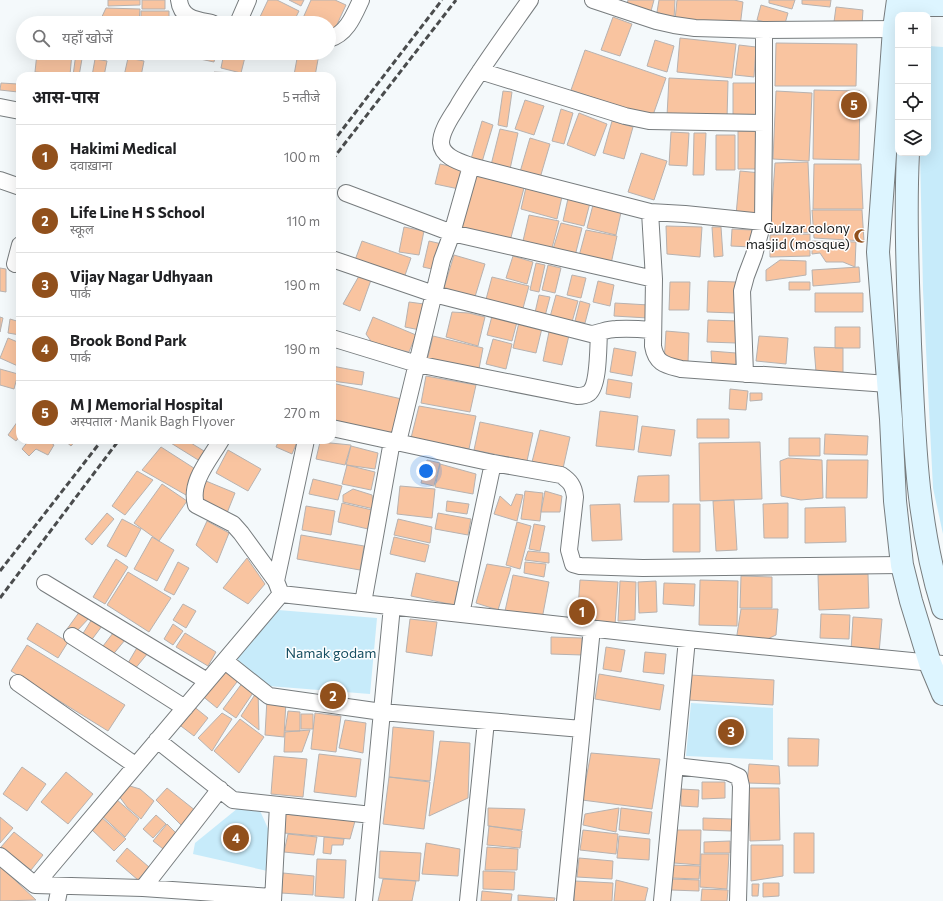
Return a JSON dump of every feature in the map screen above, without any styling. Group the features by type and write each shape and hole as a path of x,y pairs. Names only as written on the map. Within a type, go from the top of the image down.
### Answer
{"main road":[{"path":"907,4 943,5"},
{"path":"895,41 878,252 895,501 902,565 911,601 937,664 943,694"},
{"path":"908,156 907,182 913,422 920,499 934,579 943,608"}],"street":[{"path":"179,0 179,6 184,14 188,16"},
{"path":"241,16 248,0"},
{"path":"336,36 340,34 350,23 361,0"},
{"path":"530,0 480,71 444,130 441,144 453,160 471,166 650,212 763,222"},
{"path":"593,0 644,17 674,25 695,28 764,30 895,29"},
{"path":"745,374 742,291 763,222 764,30"},
{"path":"480,71 649,122 764,123"},
{"path":"0,107 16,110"},
{"path":"363,603 395,442 417,364 442,260 452,233 471,166"},
{"path":"0,180 16,186"},
{"path":"346,193 452,233 654,279"},
{"path":"650,212 654,279 652,330 654,354 660,362 681,369 888,384"},
{"path":"336,260 434,294 591,334 599,334 616,328 652,330"},
{"path":"336,339 417,364 583,396 590,393 596,376 599,334"},
{"path":"336,429 493,463 561,475 570,481 574,490 575,497 569,550 573,564 580,566 643,568 902,565"},
{"path":"220,444 199,477 194,497 196,505 233,524 241,533 278,588 363,603 688,639 937,664"},
{"path":"35,885 224,661 278,588 305,444"},
{"path":"461,614 493,463"},
{"path":"45,583 207,681"},
{"path":"364,901 392,606"},
{"path":"564,901 592,628"},
{"path":"72,636 185,708"},
{"path":"662,901 688,639"},
{"path":"224,661 269,696 382,712 582,729"},
{"path":"18,683 135,765"},
{"path":"468,901 486,721"},
{"path":"157,740 233,800 372,815"},
{"path":"675,766 728,772 739,777 741,786 738,901"},
{"path":"143,888 220,789"},
{"path":"0,856 35,885 58,894 143,888 273,899 278,805"}],"green space":[{"path":"931,46 943,47 943,534 933,488 923,290 920,156 931,156"},
{"name":"Namak godam","path":"278,610 377,618 370,694 268,686 237,659"},
{"path":"691,703 773,708 773,760 686,756"},
{"path":"243,804 257,804 270,833 272,872 193,854 195,843"}],"building":[{"path":"108,0 140,0 140,5 108,6"},
{"path":"142,0 165,0 165,9 142,9"},
{"path":"268,0 277,0 299,11 296,16 260,16"},
{"path":"289,0 304,0 301,6"},
{"path":"311,0 335,0 346,5 336,27 336,16 304,16"},
{"path":"628,0 654,0 651,11 627,4"},
{"path":"659,0 675,0 674,19 657,12"},
{"path":"677,0 734,0 743,2 740,27 675,20"},
{"path":"769,0 795,0 792,9 769,3"},
{"path":"802,0 831,0 830,7 802,4"},
{"path":"761,5 788,13 784,27 757,20"},
{"path":"836,7 863,10 862,25 834,22"},
{"path":"106,8 140,9 140,16 102,16"},
{"path":"141,11 169,11 169,16 141,16"},
{"path":"613,17 632,24 620,56 601,50"},
{"path":"680,38 736,44 732,78 677,72"},
{"path":"655,40 674,46 667,72 647,66"},
{"path":"776,43 857,44 856,86 775,86"},
{"path":"739,45 756,47 754,77 735,75"},
{"path":"585,50 666,78 652,118 571,90"},
{"path":"36,60 71,60 70,72 35,72"},
{"path":"75,60 82,60 80,72 74,72"},
{"path":"95,60 107,61 105,72 93,72"},
{"path":"128,60 144,61 142,72 125,72"},
{"path":"223,60 244,60 241,72 221,68"},
{"path":"297,60 318,60 316,72 295,72"},
{"path":"669,78 728,81 727,119 667,116"},
{"path":"1,83 16,84 16,92 0,90"},
{"path":"733,83 756,83 756,118 733,118"},
{"path":"814,90 860,91 859,160 813,159"},
{"path":"503,91 512,92 507,127 498,125"},
{"path":"776,91 812,93 809,161 773,159"},
{"path":"525,100 544,106 534,135 515,129"},
{"path":"561,109 573,113 564,144 552,141"},
{"path":"579,113 607,124 595,156 567,145"},
{"path":"482,121 493,125 482,162 471,159"},
{"path":"612,121 633,127 624,159 603,153"},
{"path":"500,129 518,133 510,169 491,165"},
{"path":"738,131 758,131 758,169 738,169"},
{"path":"671,132 689,133 687,166 669,165"},
{"path":"694,133 706,133 704,175 693,175"},
{"path":"716,135 735,135 735,170 716,170"},
{"path":"530,138 550,144 540,178 520,172"},
{"path":"641,153 667,161 654,200 628,192"},
{"path":"808,162 811,232 770,234 775,163"},
{"path":"440,164 464,169 459,189 435,184"},
{"path":"814,164 861,164 863,209 813,209"},
{"path":"740,171 761,173 758,217 736,215"},
{"path":"474,175 524,188 509,245 459,232"},
{"path":"527,183 563,192 557,219 521,209"},
{"path":"569,194 591,199 584,226 563,221"},
{"path":"594,201 622,208 616,235 587,228"},
{"path":"812,210 862,210 864,241 814,238"},
{"path":"529,215 559,221 552,248 523,241"},
{"path":"561,223 582,228 575,256 553,249"},
{"path":"666,226 702,227 700,257 667,254"},
{"path":"404,227 424,231 419,255 399,252"},
{"path":"712,227 721,227 723,256 714,257"},
{"path":"732,229 752,230 751,247 731,246"},
{"path":"586,230 617,236 611,264 579,256"},
{"path":"810,234 810,256 770,257 770,235"},
{"path":"362,241 411,258 403,281 354,263"},
{"path":"429,241 442,244 436,270 423,267"},
{"path":"812,241 856,242 855,267 843,262 826,262 820,253 812,254"},
{"path":"454,255 485,264 474,300 443,291"},
{"path":"513,256 533,262 527,284 506,278"},
{"path":"780,260 806,261 806,275 766,281 766,270"},
{"path":"536,263 545,265 539,292 530,290"},
{"path":"548,265 561,268 555,293 542,290"},
{"path":"859,267 860,282 813,286 812,270"},
{"path":"0,268 6,269 6,292 0,291"},
{"path":"572,275 586,278 581,298 567,295"},
{"path":"359,276 371,280 360,311 343,304"},
{"path":"492,277 529,286 522,312 485,303"},
{"path":"598,281 614,285 610,306 593,302"},
{"path":"708,281 736,282 735,313 707,312"},
{"path":"670,282 690,282 689,310 669,310"},
{"path":"789,282 810,282 810,290 789,290"},
{"path":"815,293 863,293 863,312 815,312"},
{"path":"539,295 550,297 544,320 534,317"},
{"path":"556,295 578,301 572,322 550,317"},
{"path":"580,301 590,304 585,323 575,321"},
{"path":"409,302 424,304 420,330 405,327"},
{"path":"615,303 649,305 648,318 614,316"},
{"path":"452,312 469,313 485,317 478,346 446,337"},
{"path":"492,316 517,322 512,341 487,335"},
{"path":"0,317 3,318 0,332"},
{"path":"373,317 416,335 409,352 373,344 366,334"},
{"path":"520,318 543,324 536,353 513,348"},
{"path":"10,319 16,321 16,334 8,333"},
{"path":"708,320 737,321 736,343 707,342"},
{"path":"550,327 570,331 562,365 543,361"},
{"path":"835,327 860,327 860,348 835,348"},
{"path":"666,331 689,333 688,363 664,362"},
{"path":"433,336 483,348 478,374 426,365"},
{"path":"759,336 788,338 786,364 756,361"},
{"path":"8,338 16,341 16,365 0,358"},
{"path":"493,339 512,344 506,369 486,364"},
{"path":"814,347 843,348 843,373 816,372"},
{"path":"614,348 636,352 632,376 610,372"},
{"path":"711,351 736,353 736,367 712,368"},
{"path":"336,367 364,372 362,385 336,382"},
{"path":"0,369 16,373 14,389 0,385"},
{"path":"426,376 476,385 470,412 421,403"},
{"path":"608,379 632,383 630,398 606,394"},
{"path":"336,384 406,400 396,437 336,423"},
{"path":"730,389 748,391 746,410 729,409"},
{"path":"750,393 762,393 762,400 750,401"},
{"path":"419,406 476,416 469,449 411,438"},
{"path":"600,411 638,416 634,450 596,446"},
{"path":"697,419 729,419 729,438 697,438"},
{"path":"480,422 533,433 527,461 474,450"},
{"path":"16,424 16,441 8,435"},
{"path":"642,426 675,430 671,456 638,452"},
{"path":"540,430 570,437 562,473 531,466"},
{"path":"825,434 868,436 867,455 824,454"},
{"path":"789,438 820,438 820,456 789,456"},
{"path":"760,442 762,499 700,501 699,443"},
{"path":"26,444 54,445 48,455 36,449 29,456 22,449"},
{"path":"172,444 193,444 209,454 203,463"},
{"path":"277,444 296,444 292,454 276,447"},
{"path":"320,444 351,445 345,465 316,459"},
{"path":"351,446 378,453 375,469 346,465"},
{"path":"161,447 200,472 186,495 142,470"},
{"path":"228,450 261,469 248,491 216,473"},
{"path":"788,458 822,460 823,498 801,500 781,496 780,461"},
{"path":"427,460 440,463 434,486 421,483"},
{"path":"827,460 868,460 867,498 826,498"},
{"path":"440,464 476,474 473,494 435,487"},
{"path":"347,465 375,472 371,490 342,484"},
{"path":"137,471 153,480 125,515 112,506"},
{"path":"669,475 669,502 634,502 638,476"},
{"path":"313,479 342,486 338,500 309,494"},
{"path":"206,481 235,493 225,518 197,501"},
{"path":"162,484 187,501 159,541 134,523"},
{"path":"400,486 435,489 432,518 397,514"},
{"path":"353,489 372,495 374,509 343,502 343,495"},
{"path":"525,491 543,493 540,521 521,519"},
{"path":"545,491 562,496 560,512 541,512"},
{"path":"516,494 523,495 517,521 494,514 500,496 511,506"},
{"path":"734,500 737,550 716,551 713,501"},
{"path":"447,501 469,504 467,514 446,511"},
{"path":"342,503 372,510 368,529 338,522"},
{"path":"788,503 788,538 764,538 763,504"},
{"path":"620,504 622,540 592,541 590,505"},
{"path":"673,504 700,504 700,552 673,552"},
{"path":"306,506 335,511 331,535 302,530"},
{"path":"845,507 846,542 805,543 805,508"},
{"path":"107,513 114,519 92,545 85,539"},
{"path":"438,513 471,519 468,535 435,529"},
{"path":"122,519 141,529 126,557 107,546"},
{"path":"398,519 432,527 430,543 394,535"},
{"path":"207,521 229,533 217,563 196,545"},
{"path":"517,522 531,526 520,569 506,565"},
{"path":"534,524 545,526 540,551 529,549"},
{"path":"301,535 364,546 360,570 297,559"},
{"path":"152,537 174,550 157,581 134,569"},
{"path":"394,537 429,545 425,562 390,554"},
{"path":"528,551 549,553 549,563 525,560"},
{"path":"247,558 265,584 248,604 223,588"},
{"path":"116,559 128,567 105,604 93,597"},
{"path":"178,562 189,568 174,595 164,590"},
{"path":"525,562 546,564 544,577 524,573"},
{"path":"487,564 511,568 498,610 476,603"},
{"path":"128,572 171,598 149,632 107,605"},
{"path":"416,573 459,582 454,605 411,596"},
{"path":"868,574 869,608 819,610 818,575"},
{"path":"513,575 549,582 542,619 505,611"},
{"path":"741,576 772,577 772,608 740,608"},
{"path":"580,580 618,582 615,625 577,623"},
{"path":"700,580 738,581 737,626 699,625"},
{"path":"620,581 636,582 635,620 618,621"},
{"path":"656,581 657,612 639,613 638,582"},
{"path":"664,583 695,584 694,606 663,604"},
{"path":"183,604 196,611 186,628 173,620"},
{"path":"741,609 778,609 776,635 763,641 736,641"},
{"path":"80,611 90,617 76,632 67,629"},
{"path":"821,614 850,615 849,639 820,638"},
{"path":"853,617 882,619 879,653 851,651"},
{"path":"92,619 102,626 90,642 82,635"},
{"path":"410,619 437,622 432,656 406,652"},
{"path":"37,623 68,642 58,658 27,639"},
{"path":"173,624 183,631 173,645 164,639"},
{"path":"113,633 125,640 111,657 100,650"},
{"path":"185,633 216,652 208,666 176,647"},
{"path":"551,637 582,638 582,655 551,654"},
{"path":"27,645 125,705 108,731 11,671"},
{"path":"138,646 148,653 134,670 128,663"},
{"path":"606,647 625,650 621,672 603,669"},
{"path":"645,652 666,654 664,674 643,672"},
{"path":"223,665 240,678 217,708 200,694"},
{"path":"599,674 664,685 660,710 595,699"},
{"path":"690,675 774,680 773,705 688,700"},
{"path":"243,682 255,690 236,718 223,709"},
{"path":"258,690 259,730 241,716"},
{"path":"267,699 286,701 284,737 265,735"},
{"path":"192,705 208,718 194,736 177,723"},
{"path":"288,711 300,712 300,731 285,731"},
{"path":"222,713 232,719 212,751 198,738"},
{"path":"315,713 341,716 336,752 311,749"},
{"path":"301,714 313,714 313,729 301,729"},
{"path":"240,719 264,737 239,773 214,751"},
{"path":"345,720 366,723 363,753 339,748"},
{"path":"393,727 434,731 430,781 389,777"},
{"path":"310,730 302,752 284,752 285,732"},
{"path":"788,738 819,739 818,766 788,766"},
{"path":"440,741 470,743 468,798 429,816"},
{"path":"591,753 660,759 652,809 582,800"},
{"path":"319,754 361,759 356,797 314,792"},
{"path":"274,756 307,759 303,797 271,794"},
{"path":"749,764 779,766 780,784 747,783"},
{"path":"22,767 46,784 27,811 3,794"},
{"path":"66,772 93,794 68,824 41,802"},
{"path":"389,777 430,782 424,829 383,824"},
{"path":"702,782 725,782 725,798 702,799"},
{"path":"123,784 140,789 154,801 141,819 127,807 116,792"},
{"path":"167,788 196,811 184,828 156,800"},
{"path":"749,788 779,788 780,840 750,841"},
{"path":"681,789 699,790 698,807 681,806"},
{"path":"116,799 139,819 125,837 100,814"},
{"path":"488,808 525,809 522,830 488,826"},
{"path":"619,808 616,832 583,825 585,814"},
{"path":"621,808 652,812 649,834 619,830"},
{"path":"284,814 355,821 350,839 284,833"},
{"path":"156,815 166,824 153,838 143,829"},
{"path":"100,816 126,839 114,851 90,828"},
{"path":"0,817 13,828 0,843"},
{"path":"703,818 732,819 731,831 703,830"},
{"path":"167,824 179,836 167,852 153,841"},
{"path":"489,826 522,831 520,848 487,845"},
{"path":"583,830 618,834 616,854 580,850"},
{"path":"675,830 701,830 700,865 674,863"},
{"path":"14,832 43,855 31,870 1,847"},
{"path":"794,833 814,833 814,873 794,873"},
{"path":"288,834 317,837 314,855 284,852"},
{"path":"619,836 650,839 649,860 617,858"},
{"path":"324,837 344,839 343,845 332,845 331,854 323,853"},
{"path":"730,841 730,853 704,853 704,842"},
{"path":"426,843 460,849 458,876 422,874"},
{"path":"751,845 783,845 783,876 751,881"},
{"path":"487,847 518,849 517,870 485,870"},
{"path":"127,848 149,867 138,880 116,861"},
{"path":"380,851 421,853 419,881 379,878"},
{"path":"701,854 729,854 727,889 700,887"},
{"path":"579,858 613,861 612,879 577,877"},
{"path":"317,859 346,860 344,898 315,896"},
{"path":"671,865 700,866 699,879 671,878"},
{"path":"0,866 36,900 0,901"},
{"path":"483,871 515,872 514,890 483,889"},
{"path":"283,873 314,876 313,895 281,893"},
{"path":"383,879 416,881 412,901 378,901"},
{"path":"671,879 699,880 699,891 671,890"},
{"path":"616,880 648,888 645,901 614,901"},
{"path":"575,881 613,883 612,901 574,901"},
{"path":"763,883 779,883 779,896 763,897"},
{"path":"752,884 759,884 758,896 752,896"},
{"path":"702,889 728,890 727,901 701,901"},
{"path":"482,891 512,894 511,901 481,901"},
{"path":"518,895 555,898 554,901 518,901"}],"railway":[{"path":"336,138 442,0"},
{"path":"336,155 456,0"},
{"path":"0,571 99,444"},
{"path":"0,598 116,444"}],"place":[{"name":"M J Memorial Hospital","path":"854,105"},
{"name":"Gulzar colony masjid (mosque)","path":"861,236"},
{"name":"Hakimi Medical","path":"582,612"},
{"name":"Life Line H S School","path":"333,696"},
{"name":"Vijay Nagar Udhyaan","path":"731,732"},
{"name":"Brook Bond Park","path":"236,838"}]}
